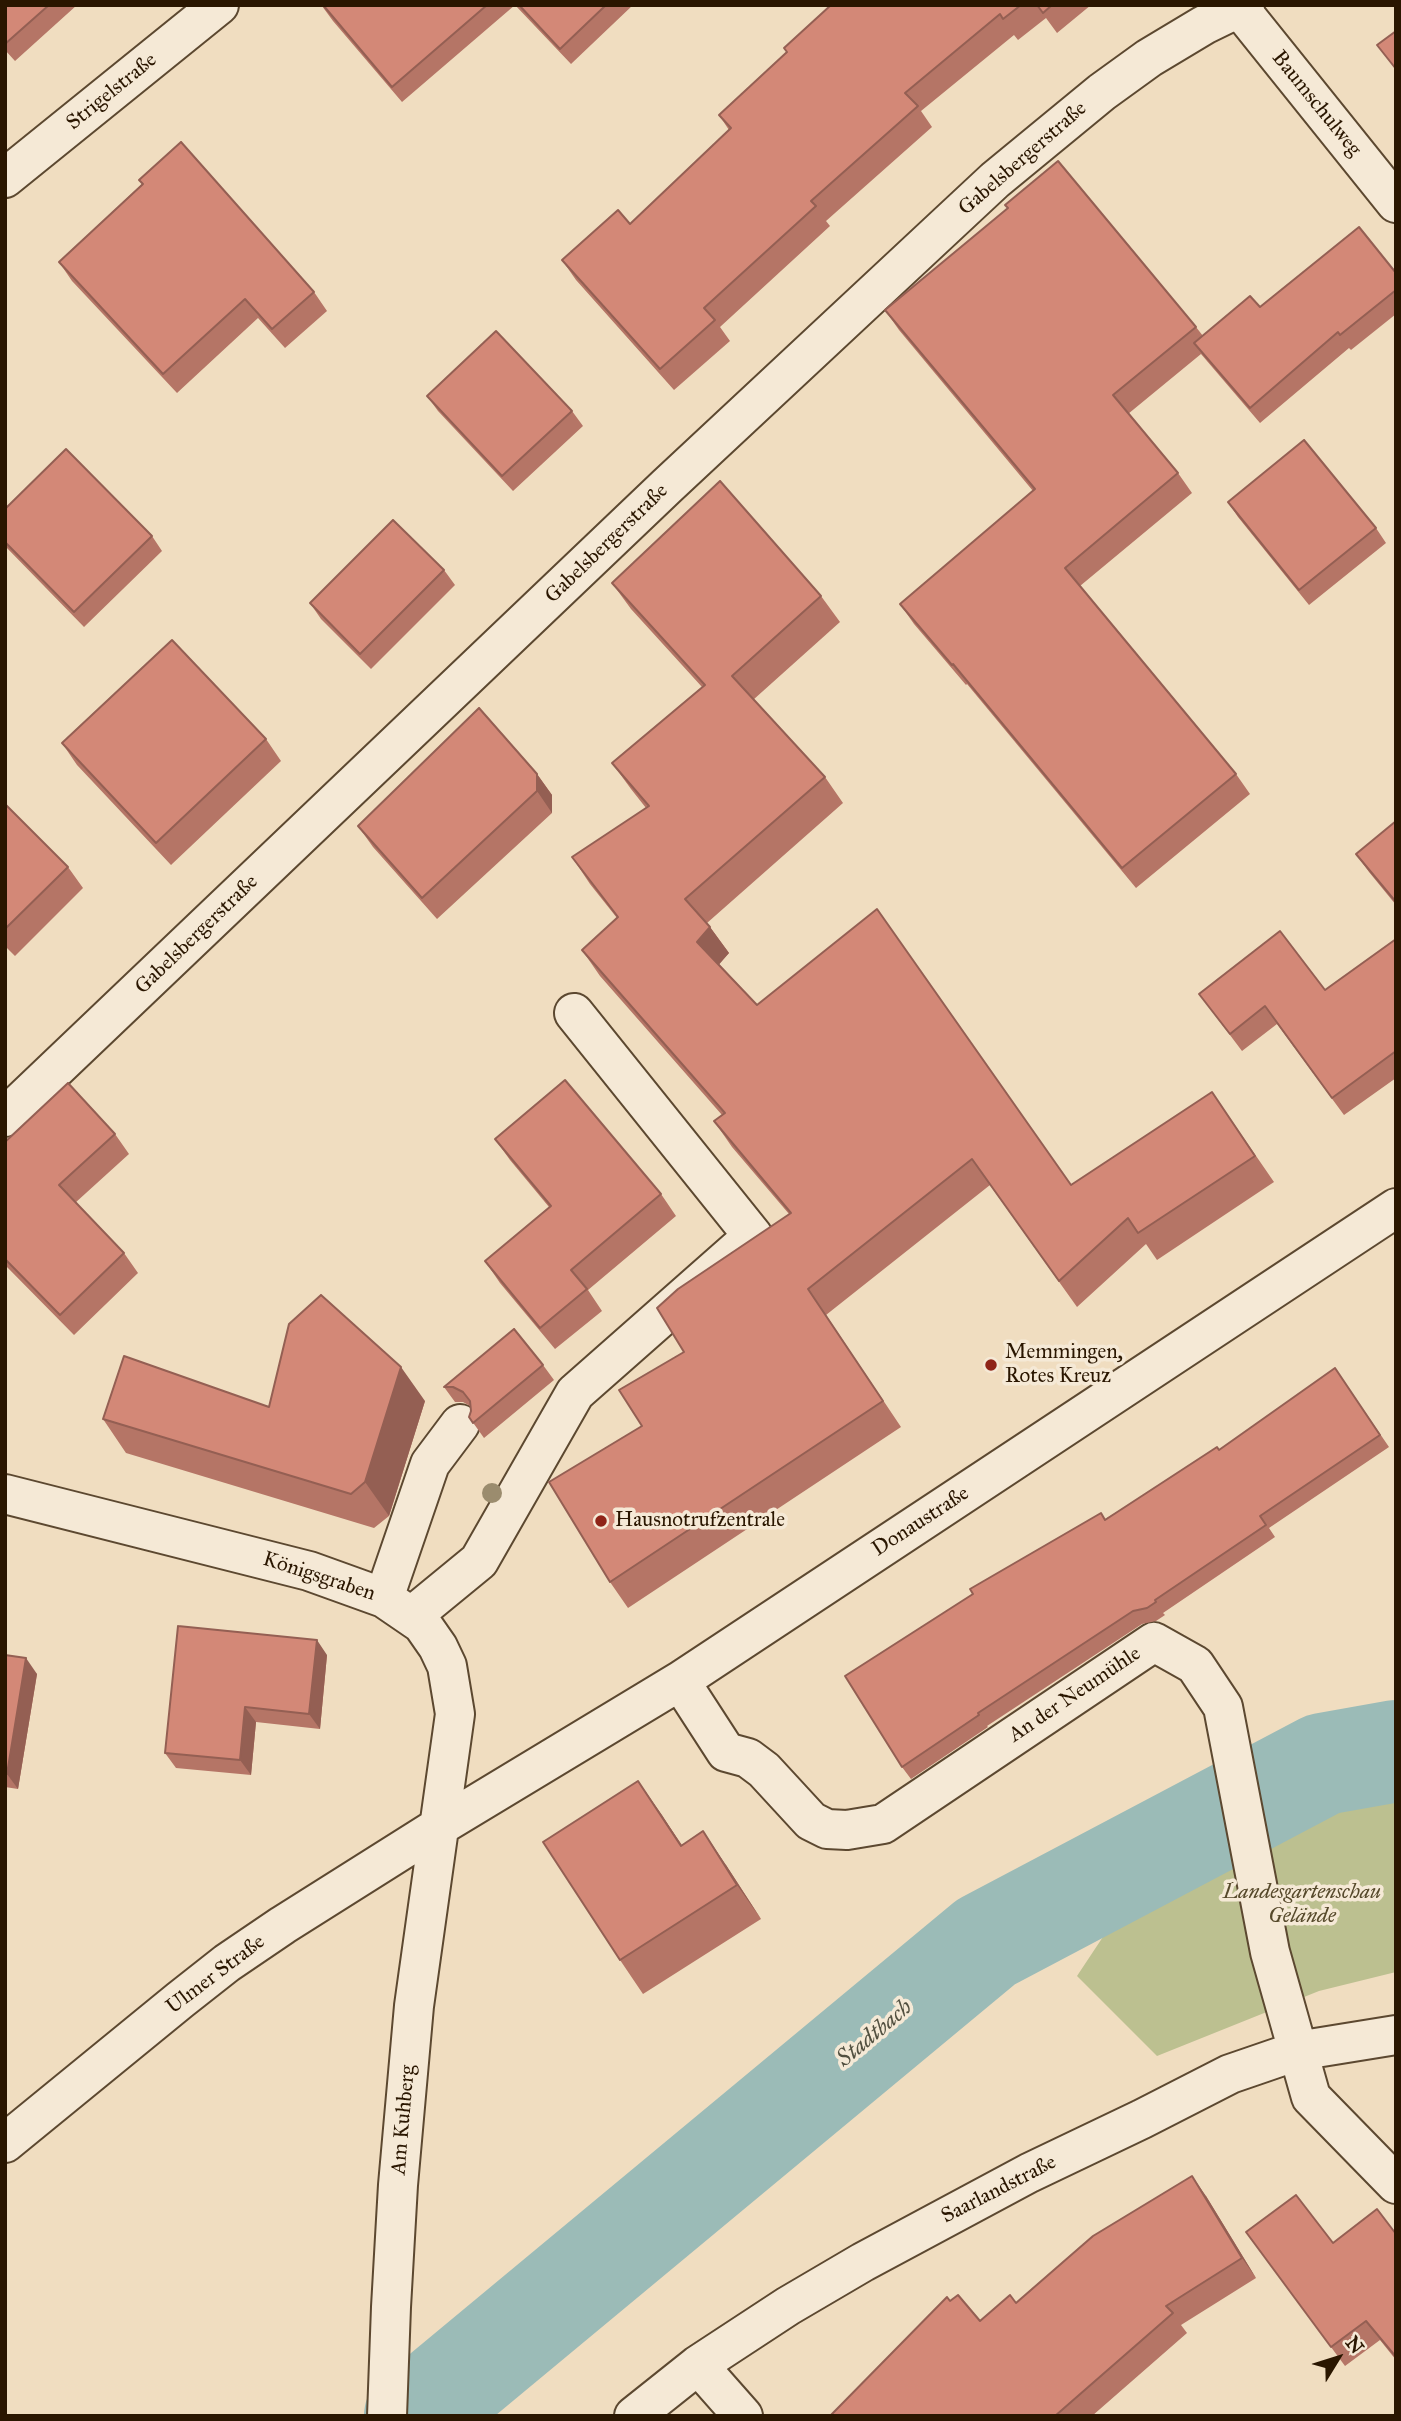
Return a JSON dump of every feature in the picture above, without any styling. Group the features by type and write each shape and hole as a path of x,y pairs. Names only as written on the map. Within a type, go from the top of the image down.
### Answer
{"street":[{"name":"Strigelstraße","path":"5,178 219,5"},
{"name":"Baumschulweg","path":"1240,6 1396,203"},
{"name":"Gabelsbergerstraße","path":"5,1117 667,486 995,180 1101,92 1149,58 1240,6"},
{"path":"398,1607 479,1562 575,1393 753,1236 575,1013"},
{"name":"Donaustraße","path":"440,1826 680,1681 1396,1208"},
{"path":"398,1607 406,1539 430,1464 460,1424"},
{"name":"Königsgraben","path":"5,1494 309,1571 398,1607 422,1624 447,1666 455,1714 440,1826"},
{"name":"An der Neumühle","path":"680,1681 726,1752 748,1758 777,1782 811,1821 827,1829 846,1830 883,1824 1154,1642 1195,1665 1223,1707 1270,1952 1311,2097 1396,2184"},
{"name":"Ulmer Straße","path":"5,2143 227,1963 440,1826"},
{"name":"Am Kuhberg","path":"387,2415 398,2185 414,2006 440,1826"},
{"name":"Saarlandstraße","path":"634,2416 698,2365 809,2293 1029,2173 1230,2074 1297,2050 1396,2035"},
{"path":"698,2365 743,2416"}],"green space":[{"name":"Landesgartenschau Gelände","path":"1396,1780 1396,1972 1319,1991 1157,2056 1077,1976 1144,1875 1314,1806"}],"building":[{"path":"5,5 49,5 5,44"},
{"path":"323,5 487,5 392,87"},
{"path":"519,5 606,5 560,49"},
{"path":"831,5 1021,5 1003,19 1000,14 905,93 918,106 811,201 816,206 704,308 715,320 660,369 562,260 618,210 630,224 731,128 719,115 787,52 784,48"},
{"path":"1037,5 1052,5 1043,13"},
{"path":"1396,31 1396,69 1377,45"},
{"path":"181,142 314,292 272,329 245,299 163,374 59,262 143,184 139,180"},
{"path":"1058,161 1196,327 1113,395 1178,473 1065,568 1236,774 1122,868 900,604 1035,489 885,310 1008,208 1005,205"},
{"path":"1359,227 1396,273 1396,290 1340,335 1338,332 1250,408 1194,343 1250,296 1260,307"},
{"path":"496,331 572,411 502,476 427,396"},
{"path":"1304,440 1376,528 1299,590 1228,502"},
{"path":"66,449 152,536 74,612 5,542 5,509"},
{"path":"720,481 821,596 732,676 825,777 685,899 710,927 697,942 757,1005 877,909 1071,1185 1212,1092 1255,1156 1138,1233 1128,1218 1059,1281 972,1159 808,1289 883,1401 610,1582 549,1482 642,1426 619,1390 684,1352 657,1308 678,1289 791,1213 714,1121 725,1113 582,950 618,917 572,857 649,806 612,763 705,685 612,583"},
{"path":"393,520 444,570 360,654 310,603"},
{"path":"172,640 266,739 156,843 62,743"},
{"path":"479,708 537,774 537,791 422,898 358,826"},
{"path":"5,804 68,867 5,929"},
{"path":"1396,821 1396,902 1356,854"},
{"path":"1280,931 1325,990 1396,939 1396,1051 1332,1098 1265,1006 1230,1034 1199,994"},
{"path":"565,1080 661,1194 571,1270 587,1289 540,1328 485,1261 551,1206 495,1139"},
{"path":"68,1083 115,1134 59,1185 124,1253 60,1315 5,1259 5,1142"},
{"path":"321,1295 401,1367 365,1482 351,1494 103,1419 124,1356 269,1407 289,1324"},
{"path":"514,1329 543,1365 473,1423 469,1417 470,1401 463,1392 453,1387 444,1387"},
{"path":"1335,1368 1380,1435 1260,1516 1266,1525 1155,1600 1156,1602 1147,1608 1133,1611 978,1713 979,1715 902,1767 845,1676 973,1594 970,1589 1101,1513 1105,1520 1217,1447 1219,1450"},
{"path":"178,1626 317,1640 309,1714 245,1707 240,1760 165,1753"},
{"path":"5,1655 26,1658 7,1774 5,1773"},
{"path":"638,1781 681,1846 703,1831 737,1885 620,1960 543,1842"},
{"path":"1192,2176 1242,2258 1166,2306 1173,2313 1055,2416 830,2416 947,2297 950,2301 958,2295 980,2321 1010,2295 1016,2303 1093,2236"},
{"path":"1296,2195 1333,2243 1377,2209 1396,2234 1396,2357 1366,2321 1331,2347 1246,2232"}],"waterway":[{"name":"Stadtbach","path":"415,2416 986,1942 1323,1764 1396,1751"}],"place":[{"name":"Memmingen, Rotes Kreuz","path":"991,1365"},
{"name":"Hausnotrufzentrale","path":"601,1521"}]}
